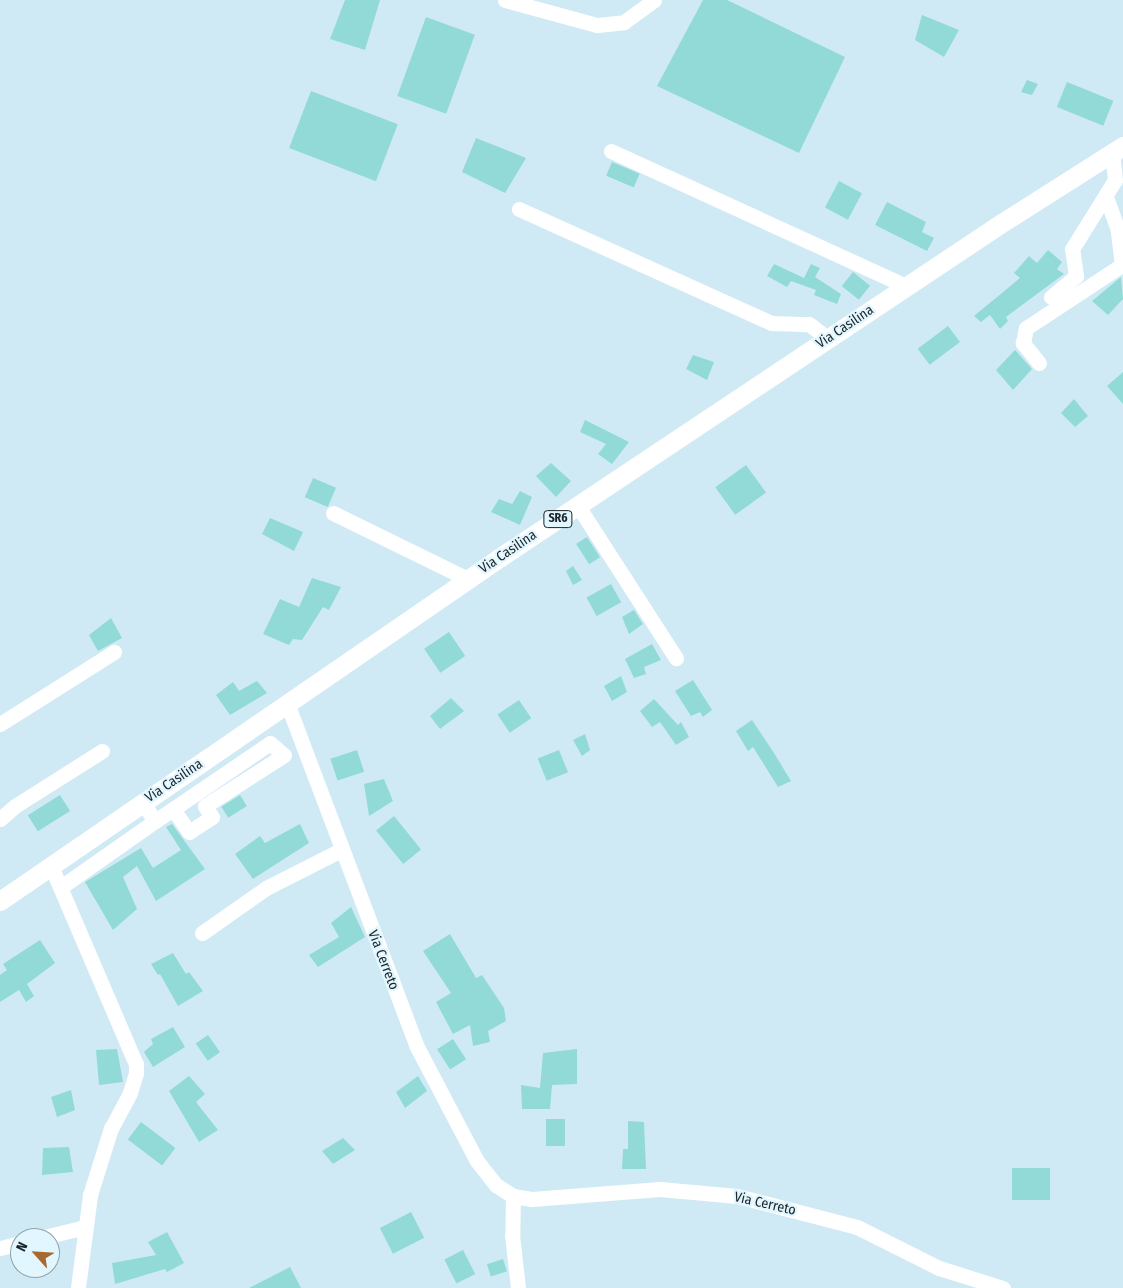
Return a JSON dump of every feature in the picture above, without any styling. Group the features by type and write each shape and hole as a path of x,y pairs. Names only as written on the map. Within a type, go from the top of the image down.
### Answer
{"main road":[{"name":"Via Casilina","path":"0,901 468,579 906,286 1119,150"}],"street":[{"path":"505,0 597,25 624,22 654,0"},
{"path":"1051,297 1076,276 1072,249 1115,180 1119,150"},
{"path":"611,151 906,286"},
{"path":"1040,363 1023,343 1026,328 1122,265 1121,237 1106,197"},
{"path":"519,209 771,323 809,324 828,339"},
{"path":"578,506 676,658"},
{"path":"333,513 468,579"},
{"path":"0,724 114,652"},
{"name":"Via Cerreto","path":"288,703 341,850 416,1045 477,1161 496,1185 513,1196 580,1197 660,1189 737,1196 858,1227 939,1268 1003,1288"},
{"path":"61,886 155,821 270,743 284,755 205,806 212,817 189,832 173,809"},
{"path":"0,819 15,806 102,751"},
{"path":"143,803 155,821"},
{"path":"202,933 266,888 341,850"},
{"path":"51,866 136,1064 136,1073 99,1164 84,1227 78,1288"},
{"path":"513,1196 512,1235 518,1288"},
{"path":"60,1233 84,1227"}],"building":[{"path":"345,0 380,0 365,50 330,39"},
{"path":"703,0 727,0 845,57 799,153 657,86"},
{"path":"922,15 959,30 944,57 915,40"},
{"path":"426,17 475,35 446,114 397,96"},
{"path":"1027,80 1038,84 1032,95 1021,92"},
{"path":"1067,82 1113,101 1103,126 1057,107"},
{"path":"311,91 398,124 376,181 289,148"},
{"path":"476,138 526,158 505,193 462,172"},
{"path":"612,162 640,174 634,188 606,176"},
{"path":"839,181 862,193 848,220 825,207"},
{"path":"887,202 926,222 922,232 934,238 927,251 875,225"},
{"path":"1048,250 1062,262 1057,269 1064,274 1006,317 1008,321 1000,329 990,315 981,322 974,316 1020,278 1014,273 1029,256 1037,263"},
{"path":"774,264 804,278 811,264 820,268 815,277 841,294 837,304 814,295 816,290 791,281 787,287 767,276"},
{"path":"853,272 870,286 859,300 842,286"},
{"path":"1121,277 1123,299 1108,315 1092,301"},
{"path":"948,326 960,342 930,365 918,349"},
{"path":"1015,350 1032,369 1013,390 996,370"},
{"path":"693,355 714,362 707,380 686,369"},
{"path":"1123,372 1123,404 1107,386"},
{"path":"1074,399 1088,416 1075,427 1061,413"},
{"path":"585,420 629,442 612,464 598,454 606,444 580,432"},
{"path":"551,463 571,481 556,497 536,476"},
{"path":"746,465 766,493 735,515 715,487"},
{"path":"313,478 336,488 328,507 305,497"},
{"path":"520,491 532,497 520,525 491,512 499,499 512,504"},
{"path":"270,518 303,532 294,551 262,534"},
{"path":"587,537 600,557 589,564 576,544"},
{"path":"573,566 582,580 573,585 566,571"},
{"path":"312,578 341,587 329,610 323,607 302,640 293,639 289,645 263,634 280,599 299,607"},
{"path":"611,584 621,602 597,616 587,598"},
{"path":"634,610 643,624 629,634 622,617"},
{"path":"111,618 122,638 98,651 89,635"},
{"path":"449,632 465,656 440,673 424,649"},
{"path":"652,644 661,660 644,667 646,674 634,678 625,659"},
{"path":"621,676 627,692 612,701 604,686"},
{"path":"693,680 712,710 703,717 700,712 691,716 675,691"},
{"path":"257,681 267,693 230,715 216,695 233,682 239,691"},
{"path":"451,698 464,711 440,729 430,716"},
{"path":"654,699 678,725 681,722 689,737 676,745 660,722 652,727 640,711"},
{"path":"519,700 531,718 510,733 497,715"},
{"path":"752,720 791,781 778,787 753,747 748,751 736,731"},
{"path":"585,734 590,750 582,756 573,740"},
{"path":"357,750 364,772 337,781 330,759"},
{"path":"559,750 568,772 547,781 538,759"},
{"path":"384,779 393,801 369,816 364,784"},
{"path":"60,795 70,811 38,831 28,815"},
{"path":"240,795 247,806 228,818 221,807"},
{"path":"394,816 421,849 403,864 376,830"},
{"path":"172,824 205,869 156,901 137,866 123,877 137,909 113,930 85,882 141,848 153,868 181,850 166,827"},
{"path":"300,824 309,843 253,879 235,854 260,836 265,843"},
{"path":"351,907 365,937 318,967 309,955 339,937 331,923"},
{"path":"450,934 476,978 482,975 504,1008 506,1021 488,1031 490,1042 473,1046 470,1025 453,1034 436,1002 451,993 423,951"},
{"path":"40,940 55,963 27,984 34,996 26,1002 19,990 0,1002 0,975 7,970 3,964"},
{"path":"173,953 186,974 189,972 203,991 178,1006 160,974 158,975 151,964"},
{"path":"173,1027 185,1047 153,1067 144,1052 153,1044 151,1039"},
{"path":"208,1035 220,1052 208,1061 196,1044"},
{"path":"453,1039 466,1059 450,1069 437,1049"},
{"path":"117,1049 123,1082 99,1085 96,1050"},
{"path":"577,1049 577,1084 552,1085 550,1109 522,1109 521,1085 540,1088 543,1053"},
{"path":"189,1076 205,1094 196,1102 218,1130 199,1142 169,1091"},
{"path":"418,1076 427,1091 405,1108 396,1092"},
{"path":"71,1090 75,1110 57,1117 51,1097"},
{"path":"546,1119 565,1119 565,1146 546,1146"},
{"path":"628,1121 644,1122 646,1169 622,1169 623,1149 628,1149"},
{"path":"141,1122 175,1148 162,1165 128,1140"},
{"path":"343,1138 355,1150 333,1164 322,1151"},
{"path":"69,1147 73,1172 42,1175 43,1148"},
{"path":"1012,1168 1050,1168 1050,1200 1012,1200"},
{"path":"411,1212 424,1238 393,1254 380,1228"},
{"path":"167,1232 184,1263 167,1272 165,1269 115,1284 112,1263 156,1255 148,1242"},
{"path":"463,1250 475,1274 457,1284 444,1260"},
{"path":"503,1259 507,1271 491,1277 487,1264"},
{"path":"290,1267 301,1288 249,1288"}]}
